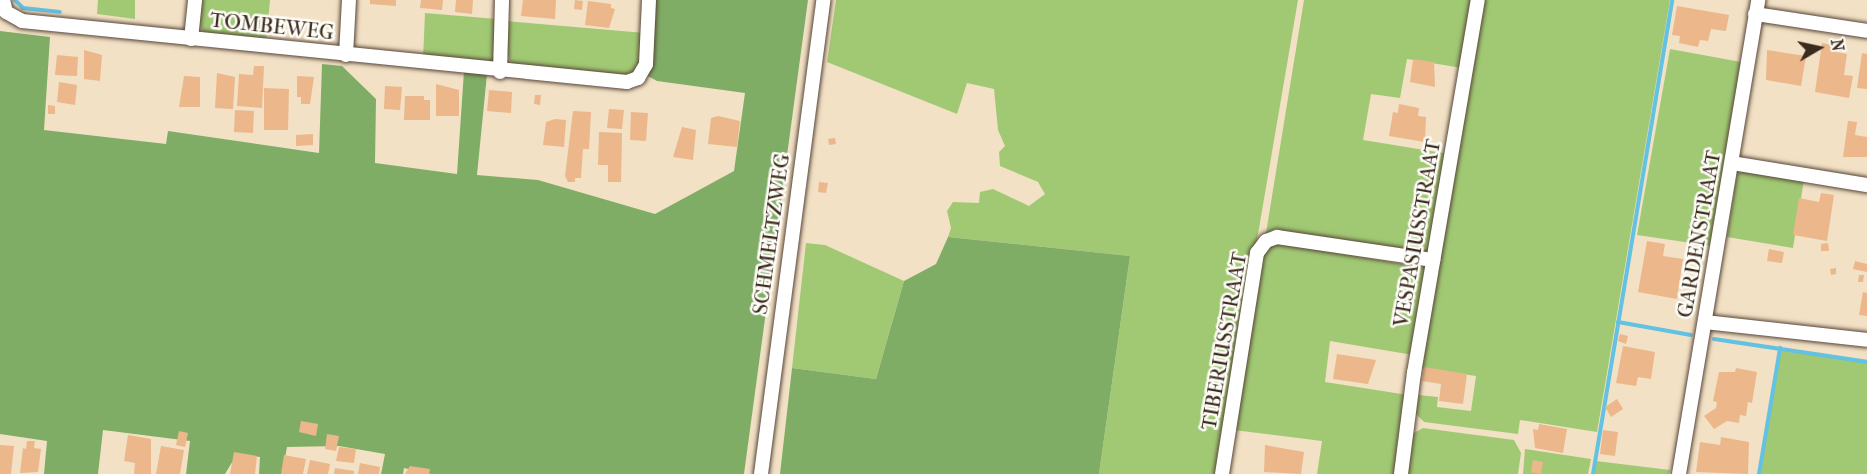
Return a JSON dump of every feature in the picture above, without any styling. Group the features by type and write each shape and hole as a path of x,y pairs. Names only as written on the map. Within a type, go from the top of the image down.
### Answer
{"street":[{"path":"191,39 195,0"},
{"path":"346,55 349,0"},
{"path":"500,72 502,0"},
{"name":"TOMBEWEG","path":"5,6 22,21 500,72 627,82 638,78 646,64 649,0"},
{"name":"SCHMELTZWEG","path":"761,474 823,0"},
{"name":"VESPASIUSSTRAAT","path":"1401,474 1433,260 1478,0"},
{"path":"1757,7 1867,31"},
{"name":"GARDENSTRAAT","path":"1679,474 1757,7"},
{"path":"1732,163 1867,185"},
{"name":"TIBERIUSSTRAAT","path":"1222,474 1257,253 1266,241 1277,237 1433,260"},
{"path":"1705,322 1867,340"}],"green space":[{"path":"98,0 135,0 135,19 97,14"},
{"path":"199,0 270,0 266,43 204,33 197,20"},
{"path":"653,0 808,0 744,474 431,474 404,468 403,474 381,474 385,454 339,446 287,447 282,474 259,474 260,457 237,454 225,474 186,474 190,441 103,430 98,474 44,474 47,441 0,434 0,31 50,37 44,130 166,144 168,131 319,153 322,64 342,66 376,99 375,163 457,174 464,71 487,74 477,175 538,180 655,214 734,171 745,93 657,81 646,75"},
{"path":"836,0 1298,0 1217,474 1099,474 1130,256 948,237 951,228 947,211 953,202 979,203 980,192 993,189 1029,206 1045,194 1038,182 1000,166 999,152 1005,146 998,130 994,89 967,83 957,114 827,62"},
{"path":"1304,0 1472,0 1462,68 1407,59 1400,98 1371,94 1363,140 1449,154 1429,254 1269,237 1266,233"},
{"path":"1481,0 1670,0 1597,432 1520,420 1518,434 1424,422 1416,414 1419,395 1438,397 1437,407 1471,411 1476,376 1420,368"},
{"path":"425,13 497,19 495,61 423,59"},
{"path":"506,21 645,33 643,61 633,74 623,79 514,68 506,52"},
{"path":"1670,49 1741,62 1712,246 1637,235"},
{"path":"1743,171 1804,180 1793,248 1727,237 1737,174"},
{"path":"948,237 1130,256 1099,474 780,474 792,368 876,379 904,281 936,264"},
{"path":"1271,242 1426,268 1413,355 1330,341 1325,382 1408,395 1396,474 1317,474 1322,441 1234,430 1260,257"},
{"path":"806,243 825,245 904,281 876,379 792,368"},
{"path":"1780,348 1867,362 1867,474 1759,474"},
{"path":"1423,428 1514,440 1521,453 1518,474 1406,474 1412,434"},
{"path":"1525,449 1591,459 1588,474 1523,474"},
{"path":"1596,461 1670,470 1669,474 1594,474"}],"building":[{"path":"370,0 396,0 396,6 370,4"},
{"path":"421,0 443,0 442,10 420,8"},
{"path":"456,0 473,0 472,14 455,12"},
{"path":"523,0 556,0 555,19 521,16"},
{"path":"575,0 583,1 582,10 574,9"},
{"path":"588,1 611,4 611,8 615,9 609,28 585,25"},
{"path":"1677,6 1729,15 1726,31 1711,29 1708,41 1700,40 1698,47 1679,43 1680,36 1672,35"},
{"path":"1822,43 1837,46 1836,52 1847,54 1844,75 1853,76 1849,98 1815,92"},
{"path":"84,50 102,55 100,81 84,79"},
{"path":"1767,50 1806,56 1801,86 1766,80"},
{"path":"1862,53 1867,54 1867,89 1857,88"},
{"path":"57,55 78,57 77,76 55,75"},
{"path":"1413,59 1434,62 1435,87 1410,82"},
{"path":"254,66 264,66 262,108 237,106 239,74 253,75"},
{"path":"217,73 235,77 233,109 215,108"},
{"path":"184,76 200,77 200,107 179,107"},
{"path":"297,76 314,77 310,104 301,104 301,97 297,97"},
{"path":"59,82 77,85 75,105 57,102"},
{"path":"436,84 459,90 459,116 436,116"},
{"path":"385,86 402,87 400,110 384,109"},
{"path":"264,88 289,89 288,130 264,130"},
{"path":"489,90 512,92 511,113 487,111"},
{"path":"535,95 541,95 540,105 534,104"},
{"path":"405,96 424,96 424,100 430,100 430,120 404,120"},
{"path":"1399,104 1419,108 1418,116 1426,117 1425,142 1389,136 1393,112 1398,113"},
{"path":"48,105 55,106 55,114 48,114"},
{"path":"609,109 624,110 622,129 607,128"},
{"path":"235,110 254,111 253,133 234,132"},
{"path":"573,111 591,112 589,149 583,149 581,178 575,178 575,182 568,182 565,176"},
{"path":"631,112 648,113 646,141 630,140"},
{"path":"718,116 740,121 737,147 708,144 711,118"},
{"path":"555,119 566,120 564,147 543,145 546,122"},
{"path":"1848,121 1857,122 1855,135 1867,137 1867,157 1843,157"},
{"path":"682,127 696,130 693,160 673,157"},
{"path":"599,132 622,133 621,182 608,182 608,165 598,165"},
{"path":"313,134 313,145 296,146 296,135"},
{"path":"835,138 836,144 829,145 828,139"},
{"path":"819,182 828,183 826,193 818,192"},
{"path":"1821,193 1834,195 1827,241 1793,235 1799,198 1819,202"},
{"path":"1647,241 1665,244 1663,256 1683,259 1677,299 1638,292"},
{"path":"1828,243 1829,251 1821,251 1821,244"},
{"path":"1769,249 1784,252 1782,263 1767,261"},
{"path":"1855,261 1867,264 1867,272 1853,269"},
{"path":"1836,268 1836,274 1831,275 1830,269"},
{"path":"1859,275 1864,275 1863,282 1858,282"},
{"path":"1863,292 1867,293 1867,316 1859,315"},
{"path":"1620,334 1628,336 1626,344 1618,341"},
{"path":"1623,346 1655,352 1651,379 1638,377 1636,386 1616,383"},
{"path":"1337,354 1376,360 1368,384 1333,379"},
{"path":"1424,367 1467,374 1463,404 1439,401 1441,384 1422,381"},
{"path":"1736,368 1757,372 1752,403 1748,402 1746,416 1740,415 1739,423 1727,421 1714,429 1704,416 1716,408 1717,402 1713,401 1719,372 1735,372"},
{"path":"1617,399 1623,409 1611,417 1605,407"},
{"path":"301,421 318,424 316,436 299,432"},
{"path":"1539,424 1567,429 1563,453 1535,448 1533,429 1538,430"},
{"path":"1603,430 1618,432 1615,456 1600,454"},
{"path":"179,431 188,433 185,447 176,445"},
{"path":"327,434 339,436 336,451 325,449"},
{"path":"128,435 151,439 151,474 134,474 135,463 124,461"},
{"path":"1721,437 1749,442 1748,474 1696,472 1700,442 1720,445"},
{"path":"27,441 35,441 34,448 41,449 38,472 20,473 23,448 26,449"},
{"path":"0,445 14,446 11,474 0,474"},
{"path":"1265,445 1304,452 1301,474 1264,472"},
{"path":"161,446 184,450 180,474 156,474"},
{"path":"339,447 356,449 354,463 336,461"},
{"path":"234,452 257,456 255,474 230,474"},
{"path":"284,455 306,459 303,474 281,474"},
{"path":"310,460 330,464 328,474 307,474"},
{"path":"1533,460 1543,462 1541,474 1531,472"},
{"path":"360,463 380,467 379,474 358,474"},
{"path":"410,466 430,469 429,474 405,474"},
{"path":"335,468 354,471 354,474 334,474"}],"waterway":[{"path":"15,0 23,8 60,12"},
{"path":"1593,474 1672,0"},
{"path":"1618,322 1691,335"},
{"path":"1714,339 1867,362"},
{"path":"1759,474 1780,348"}]}
